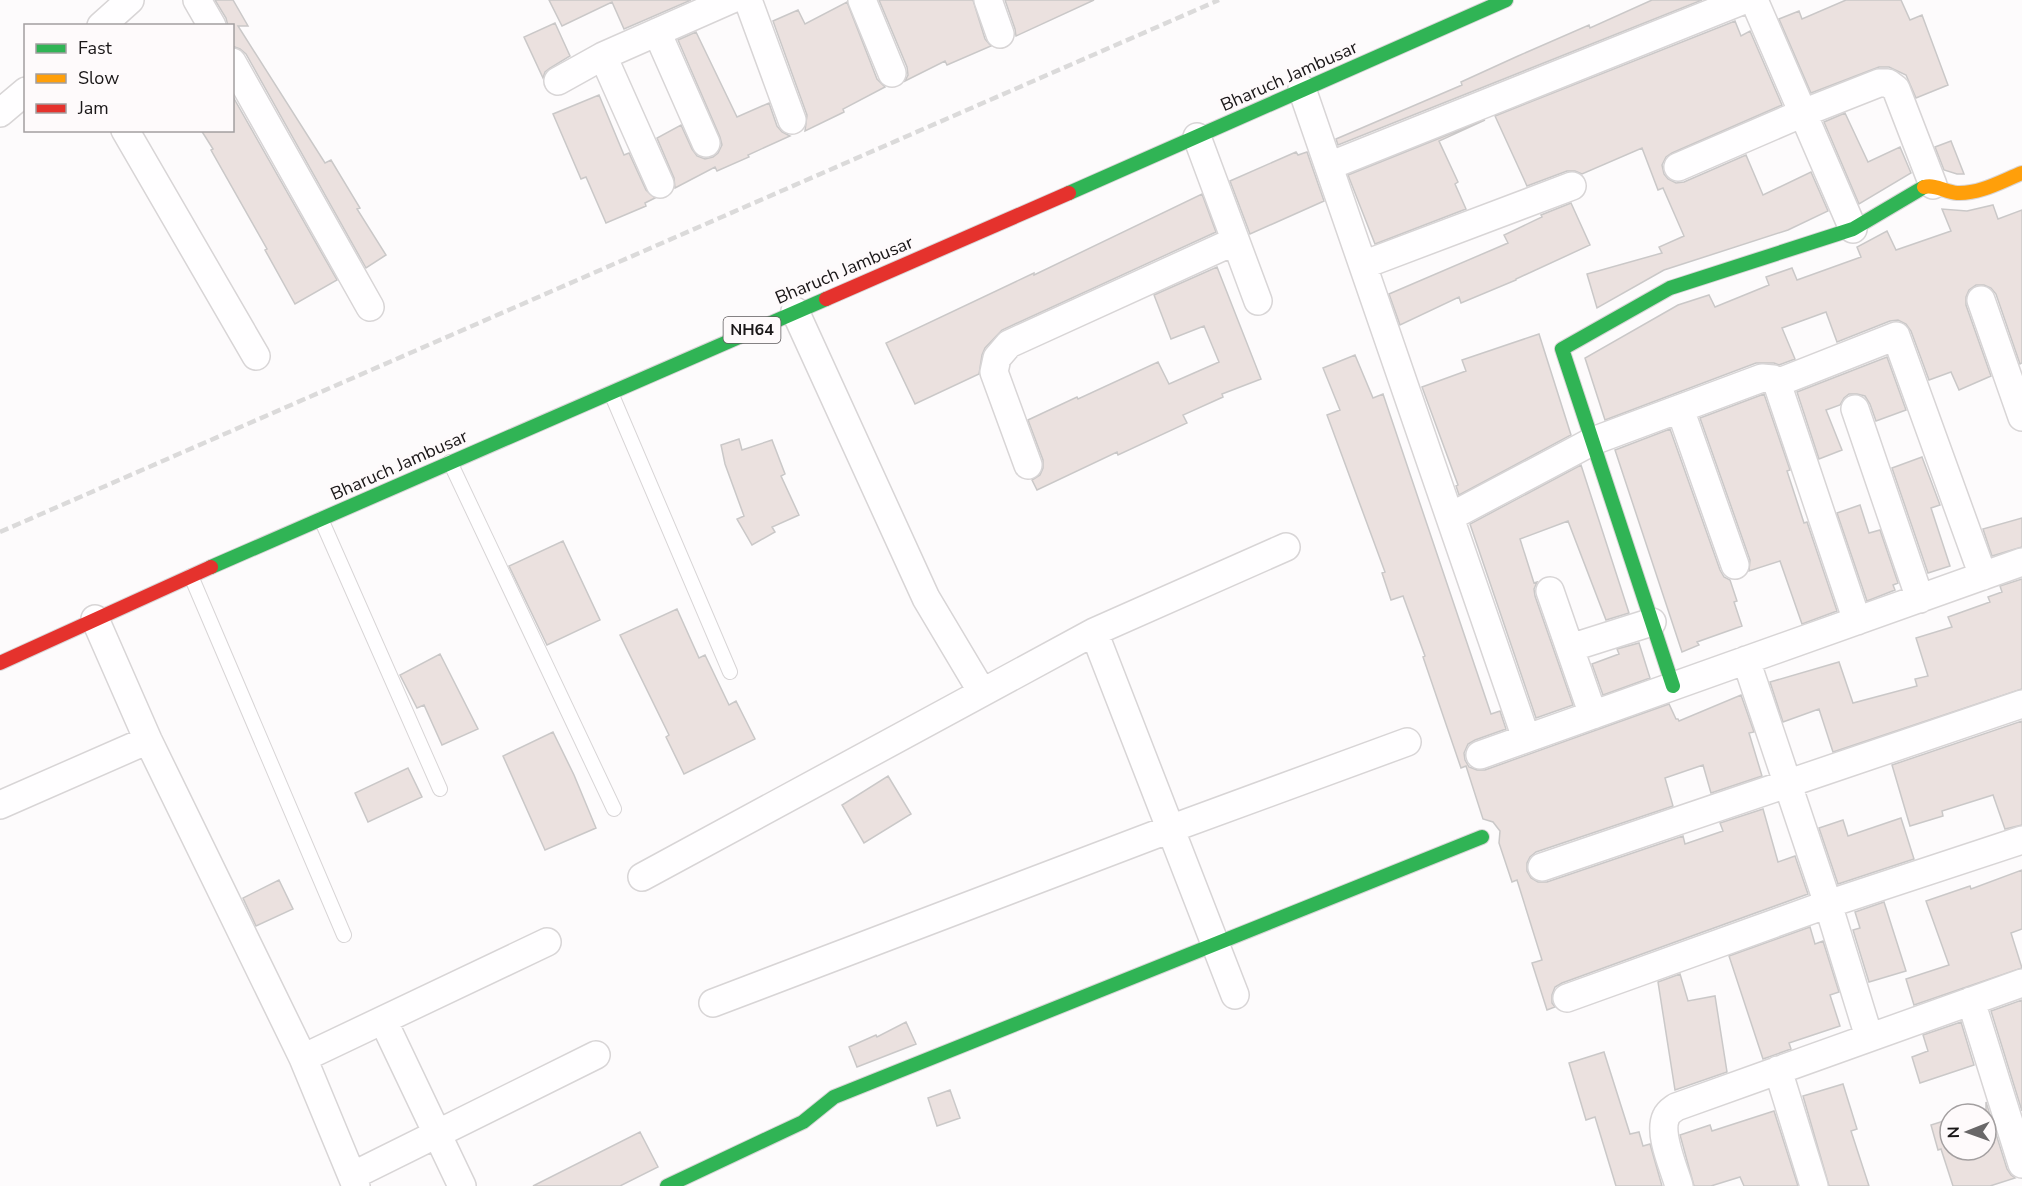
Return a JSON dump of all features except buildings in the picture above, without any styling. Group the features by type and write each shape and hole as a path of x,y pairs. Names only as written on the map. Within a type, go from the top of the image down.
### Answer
{"main road":[{"name":"Bharuch Jambusar","path":"0,663 191,576 1506,0"},
{"path":"1673,686 1562,349 1670,288 1853,229 1918,189 1933,185 1949,192 1970,192 2022,173"},
{"path":"667,1186 803,1122 834,1097 1482,837"}],"street":[{"path":"103,24 130,0"},
{"path":"198,0 211,24"},
{"path":"558,81 603,56 730,0"},
{"path":"748,0 792,120"},
{"path":"862,0 892,73"},
{"path":"988,0 1000,34"},
{"path":"1329,166 1744,0"},
{"path":"1754,0 1853,229"},
{"path":"657,32 706,143"},
{"path":"603,56 660,184"},
{"path":"234,67 370,307"},
{"path":"1678,167 1803,113 1879,83 1888,83 1896,88 1933,185"},
{"path":"1302,89 1526,738"},
{"path":"0,113 24,93"},
{"path":"127,132 256,356"},
{"path":"1197,137 1258,301"},
{"path":"1363,265 1572,186"},
{"path":"1028,465 994,372 997,358 1009,344 1235,241"},
{"path":"1982,300 2022,417"},
{"path":"795,311 926,598 982,692"},
{"path":"1777,383 1896,336 1983,576"},
{"path":"1450,517 1593,441 1762,378 1773,379 1777,383 1857,621"},
{"path":"1680,409 1735,565"},
{"path":"1855,409 1920,598"},
{"path":"642,877 1094,632 1286,547"},
{"path":"1480,754 2022,562"},
{"path":"1550,591 1593,715"},
{"path":"96,620 148,740 303,1058 354,1181 437,1134 596,1055"},
{"path":"1570,648 1652,622"},
{"path":"1094,632 1235,995"},
{"path":"1746,660 1828,904 1869,1037"},
{"path":"1542,867 2022,704"},
{"path":"0,805 148,740"},
{"path":"713,1003 1170,829 1407,742"},
{"path":"1567,998 1828,904 2022,840"},
{"path":"303,1058 548,942"},
{"path":"1679,1186 1664,1136 1666,1114 1676,1107 2022,983"},
{"path":"1971,1001 2022,1164"},
{"path":"383,1020 462,1186"},
{"path":"1778,1070 1814,1186"}],"lane":[{"path":"611,392 730,672"},
{"path":"450,462 614,808"},
{"path":"321,519 440,789"},
{"path":"191,576 344,935"}],"railway":[{"path":"0,532 1219,0"}],"traffic: fast":[{"path":"1069,193 1506,0"},
{"path":"1673,686 1562,349 1670,288 1853,229 1924,187"},
{"path":"211,567 826,299"},
{"path":"667,1186 803,1122 834,1097 1482,837"}],"traffic: slow":[{"path":"1924,187 1966,193 1991,186 2022,173"}],"traffic: jam":[{"path":"826,299 1069,193"},
{"path":"0,663 211,567"}]}
